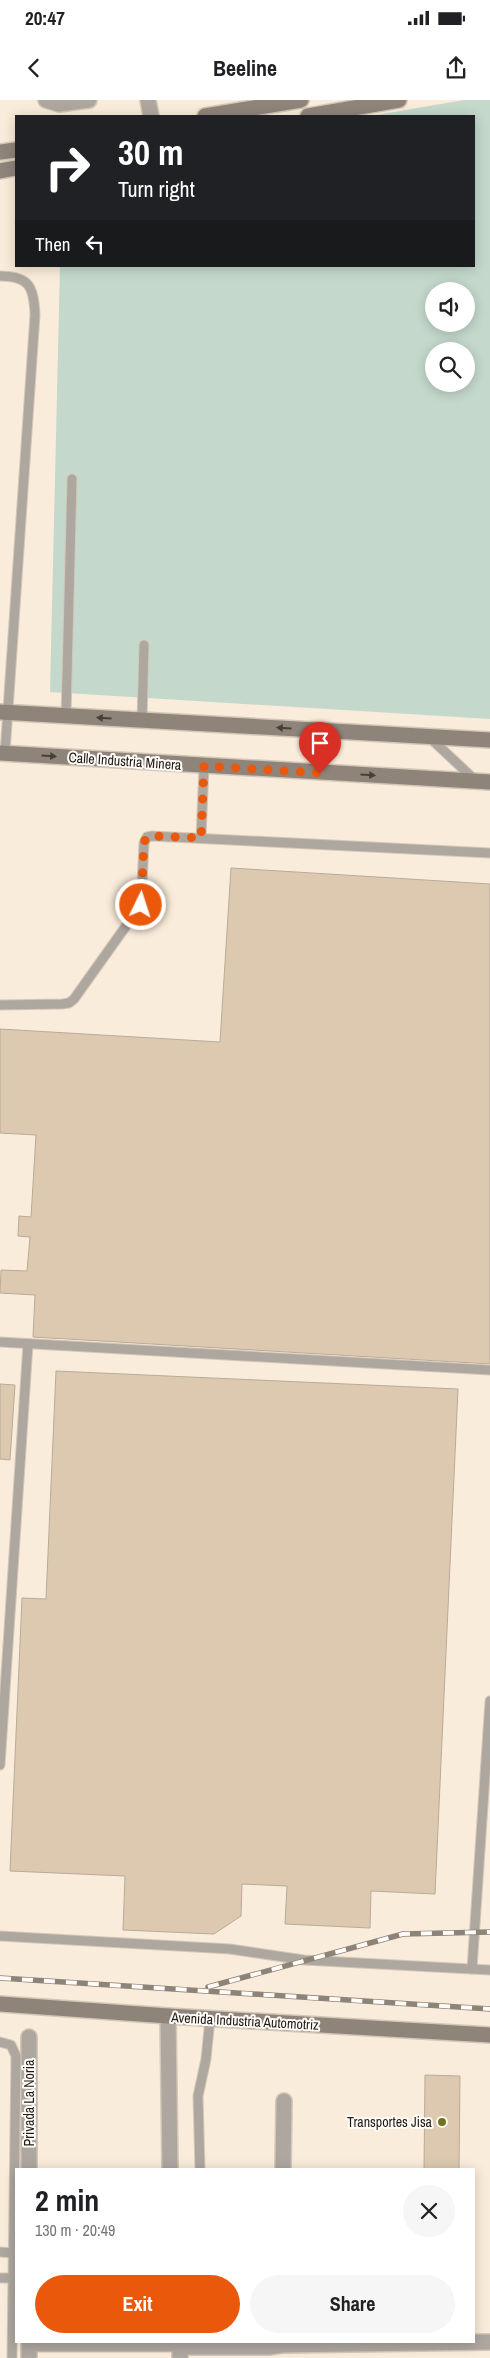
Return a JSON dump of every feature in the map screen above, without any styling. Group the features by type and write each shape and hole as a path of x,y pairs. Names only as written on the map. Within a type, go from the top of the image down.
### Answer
{"main road":[{"path":"211,115 295,100"},
{"path":"314,115 399,100"},
{"path":"0,152 15,150"},
{"path":"0,171 15,168"},
{"path":"4,712 490,740"},
{"name":"Calle Industria Minera","path":"2,753 485,784"},
{"name":"Avenida Industria Automotriz","path":"0,2004 210,2019 490,2035"}],"street":[{"path":"56,107 89,100"},
{"path":"148,100 151,115"},
{"path":"168,2016 170,2168"},
{"name":"Privada La Noria","path":"29,2168 30,2037"},
{"path":"283,2168 284,2101"},
{"path":"475,2343 490,2342"},
{"path":"180,2353 198,2344 269,2348 282,2343 326,2351 352,2351 475,2343"}],"lane":[{"path":"0,276 11,276 29,284 34,292 35,315 2,753"},
{"path":"66,716 72,479"},
{"path":"142,720 144,645"},
{"path":"428,736 485,784"},
{"path":"201,838 204,766"},
{"path":"0,1005 69,1003 141,905 144,842 147,837 201,838 490,853"},
{"path":"0,1342 490,1370"},
{"path":"0,1765 28,1344"},
{"path":"472,1969 490,1701"},
{"path":"0,1936 230,1949 304,1960 490,1970"},
{"path":"200,2168 198,2096 204,2075 210,2019"},
{"path":"0,2042 14,2048 17,2086 15,2168"},
{"path":"12,2358 15,2170"},
{"path":"0,2252 13,2253"},
{"path":"0,2278 12,2278"},
{"path":"29,2349 180,2353"}],"green space":[{"path":"464,100 490,100 490,719 50,692 60,267 475,267 475,115 377,115"}],"building":[{"path":"231,868 490,884 490,1364 33,1337 35,1295 0,1293 1,1270 27,1271 30,1237 18,1236 19,1216 31,1217 36,1135 0,1133 0,1029 220,1042"},
{"path":"56,1371 458,1389 435,1894 371,1891 370,1928 285,1924 287,1886 242,1884 241,1916 214,1934 123,1930 125,1876 10,1871 22,1598 46,1599"},
{"path":"0,1384 15,1385 10,1460 0,1459"},
{"name":"Transportes Jisa","path":"425,2075 460,2076 459,2168 424,2168"}],"railway":[{"path":"208,1987 403,1934 490,1932"},
{"path":"0,1978 490,2009"}],"place":[{"name":"Transportes Jisa","path":"442,2122"}],"route":[{"path":"141,905 144,842 147,837 201,838 204,766 320,773"}]}
